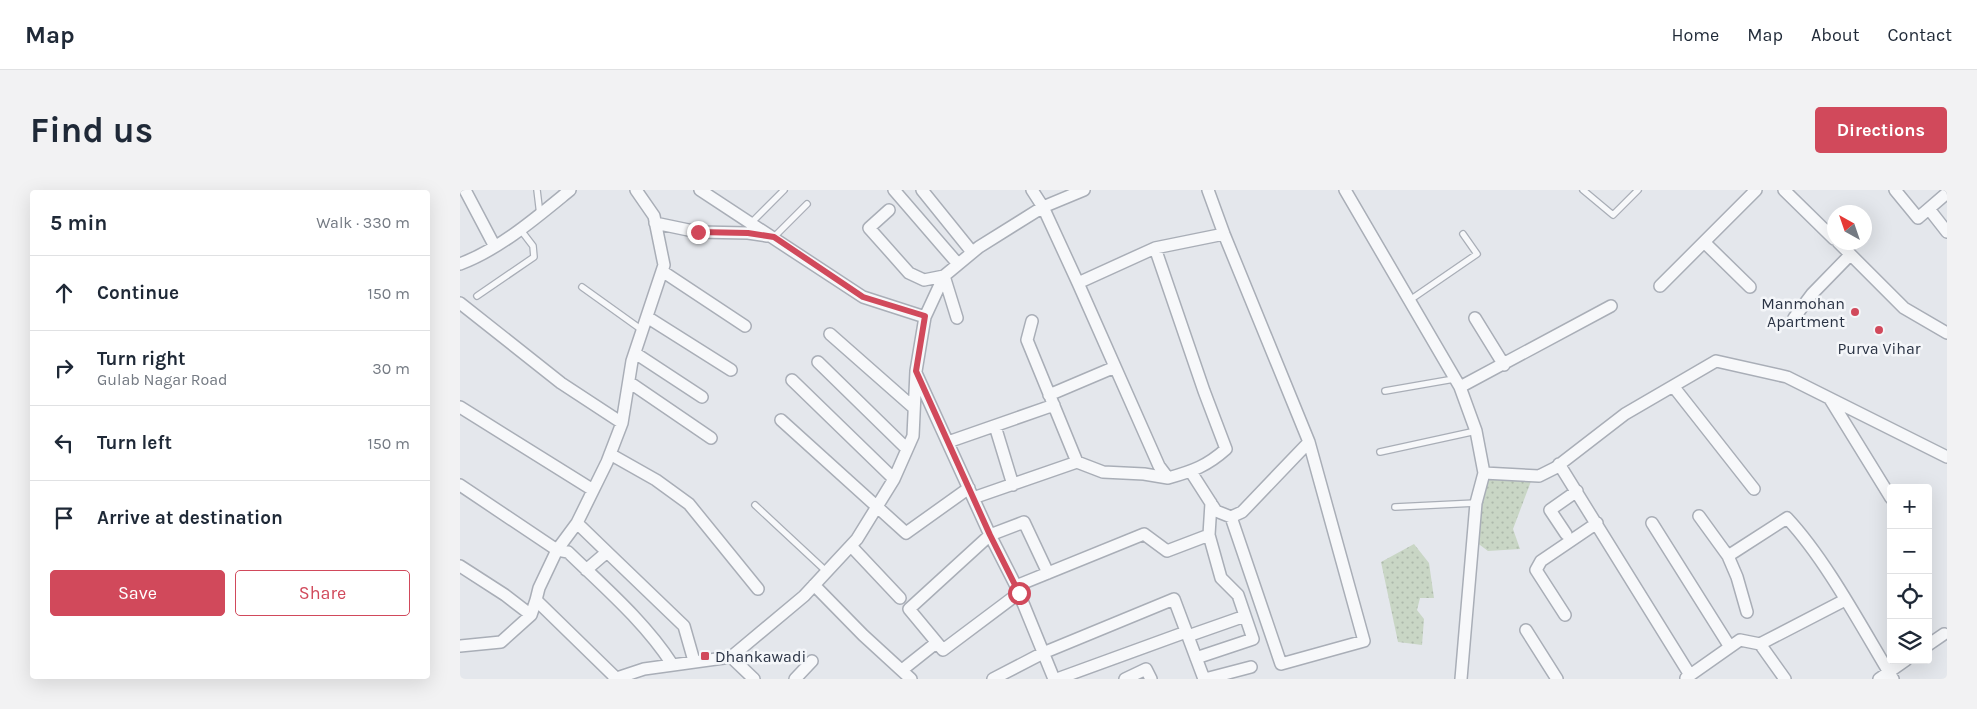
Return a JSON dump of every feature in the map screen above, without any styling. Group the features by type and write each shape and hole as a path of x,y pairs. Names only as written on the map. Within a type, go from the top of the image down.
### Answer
{"street":[{"path":"465,190 494,245"},
{"path":"460,264 475,258 540,215 570,190"},
{"path":"460,646 501,642 531,615 539,588 557,550 577,523 610,454 622,423 635,353 664,264 654,216 636,190"},
{"path":"700,190 863,297 925,316"},
{"path":"894,190 958,264"},
{"path":"922,190 972,252"},
{"path":"1032,190 1043,207 1078,283 1159,466 1168,478"},
{"path":"536,600 615,679 644,669 731,657 782,617 851,546 894,479 912,436 916,371 925,316 944,276 972,252 1043,207 1084,190"},
{"path":"1208,190 1224,234 1309,442 1364,641 1281,664 1231,516"},
{"path":"1345,190 1457,383 1476,431 1484,473 1476,503 1461,679"},
{"path":"1660,286 1756,190"},
{"path":"1784,190 1827,233"},
{"path":"1895,190 1918,218 1947,193"},
{"path":"1929,209 1947,232"},
{"path":"889,210 869,228 909,273 924,280 944,276"},
{"path":"656,223 698,232 748,233 774,237"},
{"path":"1078,283 1155,248 1224,234"},
{"path":"1704,242 1750,287"},
{"path":"781,420 906,533 971,493 1013,484 1077,462 1103,472 1168,478 1191,472 1210,463 1226,448 1204,392 1155,248"},
{"path":"1846,250 1904,308 1946,331"},
{"path":"1794,318 1812,294 1850,254"},
{"path":"662,271 745,326"},
{"path":"944,276 957,318"},
{"path":"460,303 561,383 622,423"},
{"path":"1457,383 1504,365 1611,306"},
{"path":"647,317 731,370"},
{"path":"1475,318 1504,365"},
{"path":"1032,321 1027,340 1077,462"},
{"path":"830,334 914,408"},
{"path":"635,353 702,397"},
{"path":"1484,473 1539,476 1559,464 1625,414 1716,361 1787,377 1947,457"},
{"path":"818,362 907,449"},
{"path":"948,442 994,426 1052,400 1115,367"},
{"path":"916,371 990,535 1017,589 1043,654 1056,679 1245,616"},
{"path":"792,380 894,479"},
{"path":"629,382 711,438"},
{"path":"1673,386 1754,489"},
{"path":"1830,399 1887,492"},
{"path":"460,407 593,490"},
{"path":"994,426 1013,484"},
{"path":"1191,472 1216,511 1231,516 1242,512 1309,442"},
{"path":"610,454 656,480 689,504 758,589"},
{"path":"1559,464 1597,522 1688,677 1740,640 1760,644 1845,600"},
{"path":"460,484 557,550 568,552 660,646 672,664"},
{"path":"1566,534 1550,510 1577,491"},
{"path":"1196,658 1253,639 1238,595 1222,578 1209,534 1211,503"},
{"path":"1699,516 1728,556 1738,577 1747,612"},
{"path":"1728,556 1787,518 1800,532 1845,600 1891,676"},
{"path":"1048,573 1024,522 990,535 908,609 943,650 1017,589 1048,573 1144,534 1167,551 1209,534"},
{"path":"1565,615 1536,570 1541,560 1597,522"},
{"path":"577,523 684,626 694,661"},
{"path":"1652,523 1730,647"},
{"path":"851,546 900,598"},
{"path":"586,570 607,552"},
{"path":"460,566 505,594 531,615"},
{"path":"814,585 863,635 912,679"},
{"path":"995,678 1043,654 1174,599 1205,679 1251,667"},
{"path":"1526,630 1557,679"},
{"path":"1932,642 1944,634"},
{"path":"902,670 936,643"},
{"path":"1760,644 1785,679"},
{"path":"731,657 754,679"},
{"path":"795,679 812,661"},
{"path":"1879,679 1891,676 1902,664"},
{"path":"1125,679 1146,669 1151,679"}],"lane":[{"path":"537,190 540,215"},
{"path":"751,223 784,190"},
{"path":"1583,190 1613,215 1638,190"},
{"path":"774,237 807,204"},
{"path":"477,296 534,257 533,246 520,228"},
{"path":"1410,300 1477,254 1463,234"},
{"path":"582,287 642,330"},
{"path":"1385,391 1457,383"},
{"path":"1380,452 1476,431"},
{"path":"1395,507 1476,503"},
{"path":"755,505 827,572"}],"green space":[{"path":"1486,476 1533,476 1513,529 1520,549 1488,551 1476,542"},
{"path":"1414,544 1429,563 1434,598 1420,598 1417,610 1424,619 1422,645 1398,642 1381,562"}],"place":[{"name":"Manmohan Apartment","path":"1855,312"},
{"name":"Purva Vihar","path":"1879,330"},
{"name":"Dhankawadi","path":"705,656"}],"route":[{"path":"698,232 748,233 774,237 863,297 925,316 916,371 990,535 1019,593"}]}
